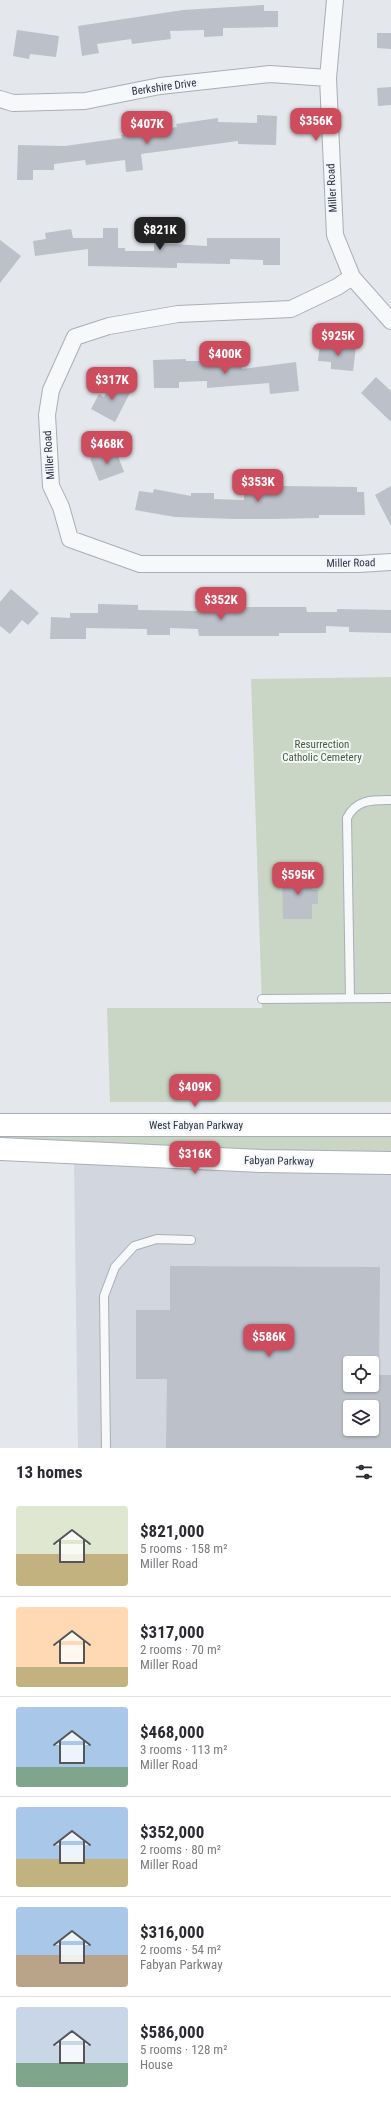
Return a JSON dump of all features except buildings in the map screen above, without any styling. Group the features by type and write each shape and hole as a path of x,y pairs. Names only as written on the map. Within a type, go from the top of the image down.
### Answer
{"main road":[{"name":"West Fabyan Parkway","path":"0,1125 391,1125"},
{"name":"Fabyan Parkway","path":"0,1149 262,1161 391,1163"}],"street":[{"name":"Miller Road","path":"335,0 328,78 335,235 352,277 391,321"},
{"name":"Berkshire Drive","path":"0,99 13,103 85,101 160,86 270,74 328,78"},
{"name":"Miller Road","path":"352,277 337,287 291,309 178,314 109,326 75,337 51,390 47,415 51,486 61,507 70,539 140,564 359,564 391,562"}],"lane":[{"path":"350,998 347,818 351,810 358,804 370,800 391,800"},
{"path":"262,999 391,998"},
{"path":"106,1448 104,1296 115,1267 134,1246 156,1239 191,1240"}],"shaded area":[{"path":"74,1162 391,1175 391,1448 78,1448"}],"green space":[{"name":"Resurrection Catholic Cemetery","path":"391,677 391,1102 110,1102 107,1008 262,1008 251,679"},
{"path":"0,1132 391,1132 391,1158 0,1141"}]}
